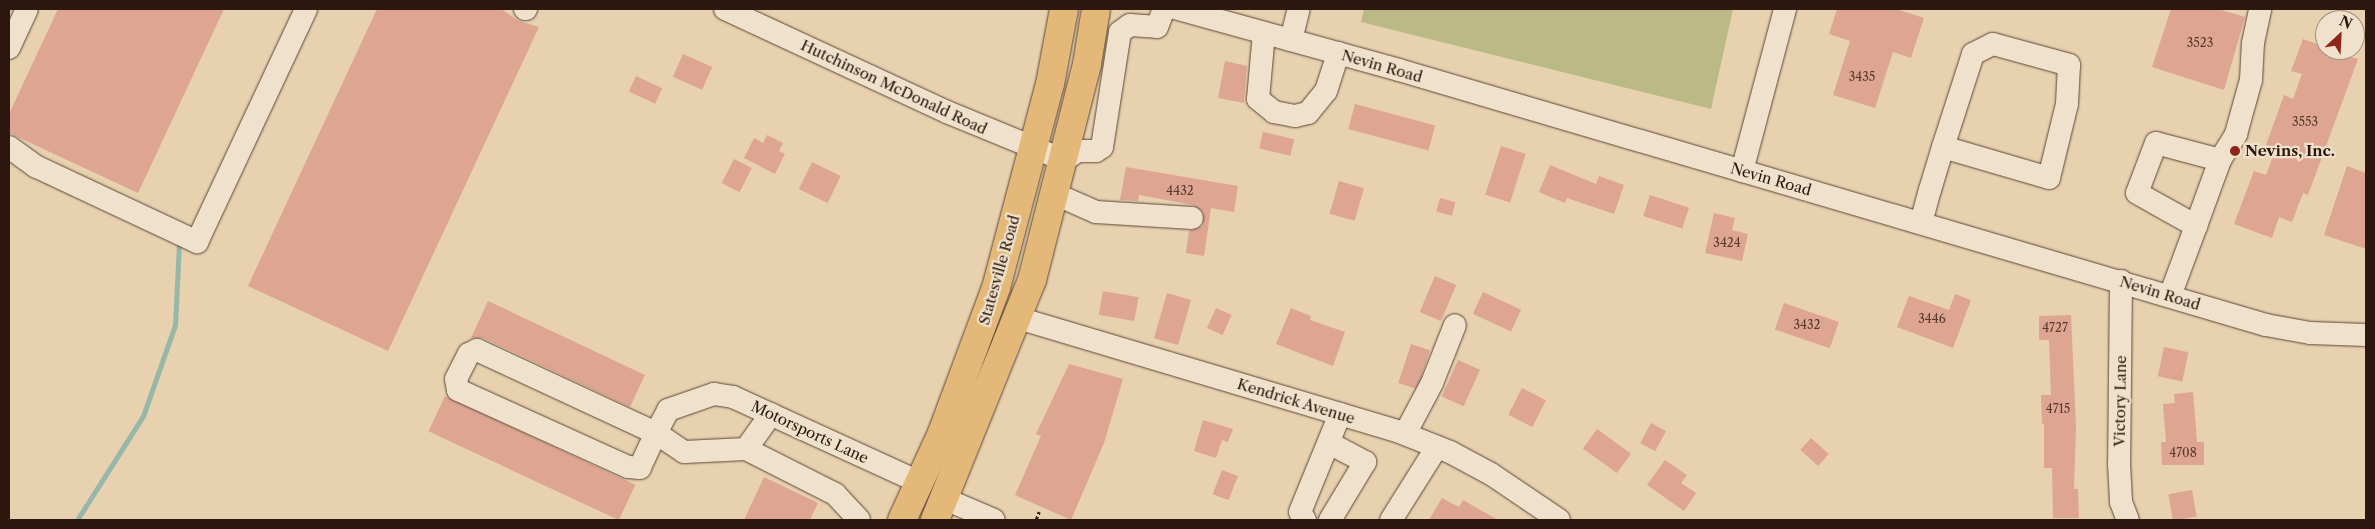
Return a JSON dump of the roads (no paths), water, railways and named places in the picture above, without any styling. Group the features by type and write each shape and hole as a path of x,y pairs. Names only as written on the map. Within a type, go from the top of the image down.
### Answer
{"main road":[{"name":"Statesville Road","path":"902,520 978,343 1050,84 1064,9"},
{"name":"Statesville Road","path":"940,510 1018,318 1064,160 1089,53 1096,9"}],"street":[{"path":"9,48 27,9"},
{"path":"9,147 37,167 197,242 306,9"},
{"name":"Hutchinson McDonald Road","path":"726,9 1033,149 1064,160"},
{"path":"1064,160 1078,151 1096,151 1102,147 1119,37 1125,26 1157,27 1164,9"},
{"name":"Nevin Road","path":"1178,9 1338,53 2266,325 2310,333 2366,335"},
{"path":"1291,40 1299,9"},
{"path":"1742,171 1785,9"},
{"path":"2170,296 2220,160 2236,134 2251,80 2253,43 2260,9"},
{"path":"1264,32 1258,100 1274,112 1295,116 1308,113 1326,91 1338,53"},
{"path":"1921,223 1943,147 1973,54 1992,44 2070,65 2067,104 2049,178 1943,147"},
{"path":"1089,53 1116,58"},
{"path":"2196,226 2137,193 2156,142 2220,160"},
{"path":"1055,194 1096,212 1192,218"},
{"name":"Victory Lane","path":"2121,281 2119,463 2121,502 2128,520"},
{"name":"Kendrick Avenue","path":"1018,318 1405,434 1437,447 1492,474 1559,520"},
{"path":"1405,434 1432,383 1455,325"},
{"name":"Motorsports Lane","path":"656,433 477,350 469,354 456,379 458,390 628,468 640,468 668,410 714,394 733,397 919,482"},
{"path":"746,449 772,414"},
{"path":"1305,520 1300,512 1340,414"},
{"path":"656,433 684,452 746,449 835,494 859,520"},
{"path":"1329,443 1364,462 1330,520"},
{"path":"1391,520 1437,447"},
{"path":"940,510 994,520"}],"waterway":[{"path":"77,520 143,416 175,325 179,242"}],"place":[{"name":"Nevins, Inc.","path":"2235,151"}]}
